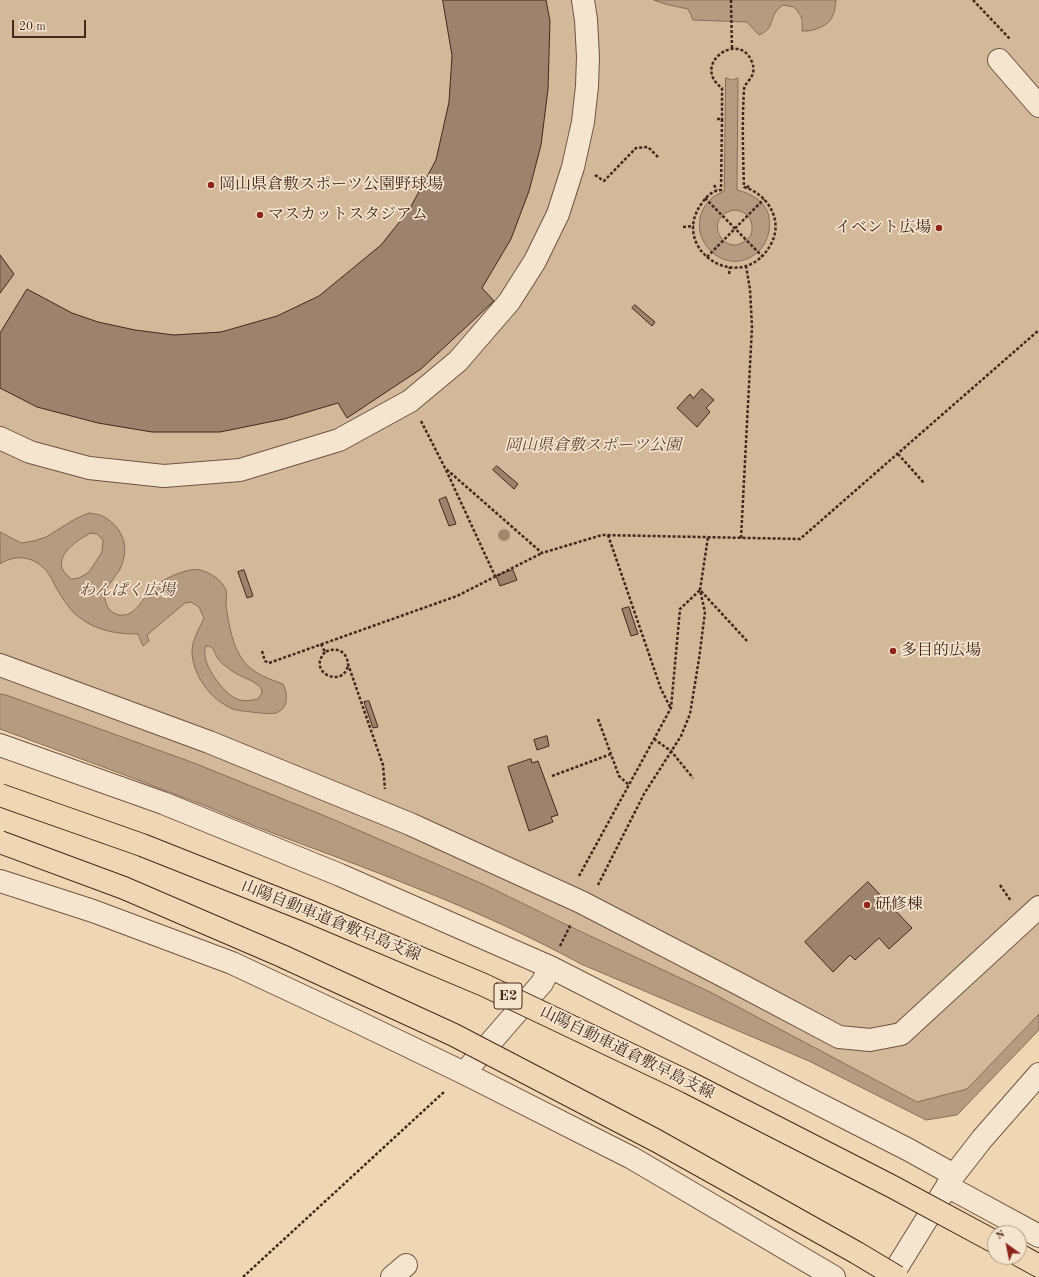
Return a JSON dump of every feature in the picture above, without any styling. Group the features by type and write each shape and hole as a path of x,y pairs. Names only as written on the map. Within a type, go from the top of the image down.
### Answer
{"highway":[{"name":"山陽自動車道倉敷早島支線","path":"0,795 142,845 306,910 484,985 688,1082 886,1183 987,1238"},
{"path":"0,842 124,888 282,956 454,1035 657,1141 898,1277"},
{"path":"1027,1259 1039,1266"}],"street":[{"path":"0,438 30,452 89,468 164,476 240,470 339,440 410,401 458,361 509,302 535,261 558,214 573,167 583,122 587,86 588,49 583,0"},
{"path":"1005,67 1039,106"},
{"path":"0,665 209,742 410,824 581,902 839,1037 870,1040 901,1034 1039,907"},
{"path":"0,745 163,803 340,875 554,958 909,1150 950,1181 1039,1236"},
{"path":"0,881 93,911 232,963 464,1073 632,1158 834,1277"},
{"path":"464,1073 542,983 554,958"},
{"path":"891,1277 950,1181 982,1139 1039,1074"}],"path":[{"path":"731,0 732,49"},
{"path":"973,0 1010,39"},
{"path":"732,49 738,50 744,52 749,57 753,68 751,79 744,87 744,187 756,192 764,199 773,213 777,226 768,251 758,260 746,266 733,268 720,266 707,257 699,248 694,236 697,209 706,198 717,190 721,190 722,119 722,88 715,81 713,76 713,63 720,53 732,49"},
{"path":"717,119 722,119"},
{"path":"573,167 594,174 604,181 636,148 648,147 659,158"},
{"path":"747,188 750,184"},
{"path":"714,185 717,190"},
{"path":"706,198 762,256"},
{"path":"707,257 764,199"},
{"path":"683,227 694,226"},
{"path":"741,538 752,327 750,289 746,266"},
{"path":"729,274 730,267"},
{"path":"262,651 265,661 269,663 457,596 542,553 602,535 800,539 1039,330"},
{"path":"410,401 445,468 495,576"},
{"path":"898,454 924,483"},
{"path":"445,468 542,553"},
{"path":"608,535 661,689 671,708"},
{"path":"700,590 680,609 671,708 574,884 581,902 594,893 644,794 681,736 690,714 705,612 700,590 708,536"},
{"path":"700,590 747,641"},
{"path":"321,644 325,652"},
{"path":"348,664 347,669 341,676 337,677 328,676 322,670 320,663 325,652 333,649 342,652 347,657 348,664 383,765 386,791 380,812"},
{"path":"598,719 619,776 629,785"},
{"path":"654,739 671,752 692,778"},
{"path":"552,776 610,754"},
{"path":"554,958 572,922"},
{"path":"243,1277 446,1091"}],"green space":[{"name":"岡山県倉敷スポーツ公園","path":"0,0 1039,0 1039,1014 967,1089 917,1102 846,1064 551,916 485,885 330,818 0,694"}],"shaded area":[{"path":"654,0 836,0 835,10 832,17 829,22 822,27 814,30 802,31 802,21 799,13 794,7 783,5 775,13 768,29 759,35 747,22 693,20 688,9"},
{"path":"726,78 731,80 738,78 737,190 753,196 762,203 768,212 769,218 769,232 764,245 758,252 744,260 731,261 718,257 708,248 701,237 699,223 703,210 713,197 724,191","holes":["733,210 737,210 747,215 751,221 752,232 747,239 738,245 731,245 724,241 720,236 717,228 718,221 723,215"]},
{"path":"89,513 101,515 111,522 120,533 125,547 125,554 120,569 105,592 108,607 116,614 125,615 134,611 155,586 167,578 181,572 188,570 200,570 212,575 218,580 226,590 228,620 237,651 246,664 254,671 283,684 286,692 286,700 283,708 276,713 257,713 236,710 216,699 211,694 201,681 193,659 193,643 204,618 199,607 191,602 185,603 147,635 149,641 143,646 138,634 105,630 89,624 75,614 63,599 45,570 34,561 14,558 0,564 0,532 21,543 34,541 46,537 75,519","holes":["91,533 97,534 103,540 102,552 89,572 79,578 71,579 64,572 62,560 69,548 74,543","206,646 211,647 219,660 231,670 261,688 262,693 258,699 248,701 239,700 223,688 208,667 205,652"]},
{"path":"0,694 194,763 330,818 485,885 710,992 917,1102 967,1089 1039,1014 1039,1030 957,1115 926,1120 809,1061 581,964 545,945 472,911 397,880 190,800 0,729"}],"building":[{"path":"443,0 546,0 550,21 548,89 541,145 529,191 511,239 482,288 494,301 421,369 347,418 338,403 284,419 220,432 152,432 98,423 37,407 0,388 0,333 27,289 72,313 98,322 135,330 174,335 221,332 277,316 319,296 381,245 409,210 436,160 449,102 452,56"},
{"path":"0,255 14,274 0,293"},
{"path":"635,305 655,322 652,326 632,308"},
{"path":"702,389 714,400 706,408 710,412 697,427 677,408 690,394 693,398"},
{"path":"497,466 518,484 514,489 493,470"},
{"path":"446,497 456,524 449,526 439,500"},
{"path":"244,570 253,596 247,598 238,572"},
{"path":"513,570 517,580 500,586 496,576"},
{"path":"629,607 638,634 631,636 622,609"},
{"path":"369,701 378,727 373,728 364,702"},
{"path":"547,736 549,746 537,750 534,740"},
{"path":"531,759 532,763 538,761 558,815 551,817 553,822 529,831 508,767"},
{"name":"研修棟","path":"868,882 912,928 889,949 879,938 855,960 850,955 833,972 805,942"}],"place":[{"name":"岡山県倉敷スポーツ公園野球場","path":"211,185"},
{"name":"マスカットスタジアム","path":"260,215"},
{"name":"イベント広場","path":"939,228"},
{"name":"多目的広場","path":"893,651"},
{"name":"研修棟","path":"867,905"}],"park label":[{"name":"わんぱく広場","path":"127,591"}]}
